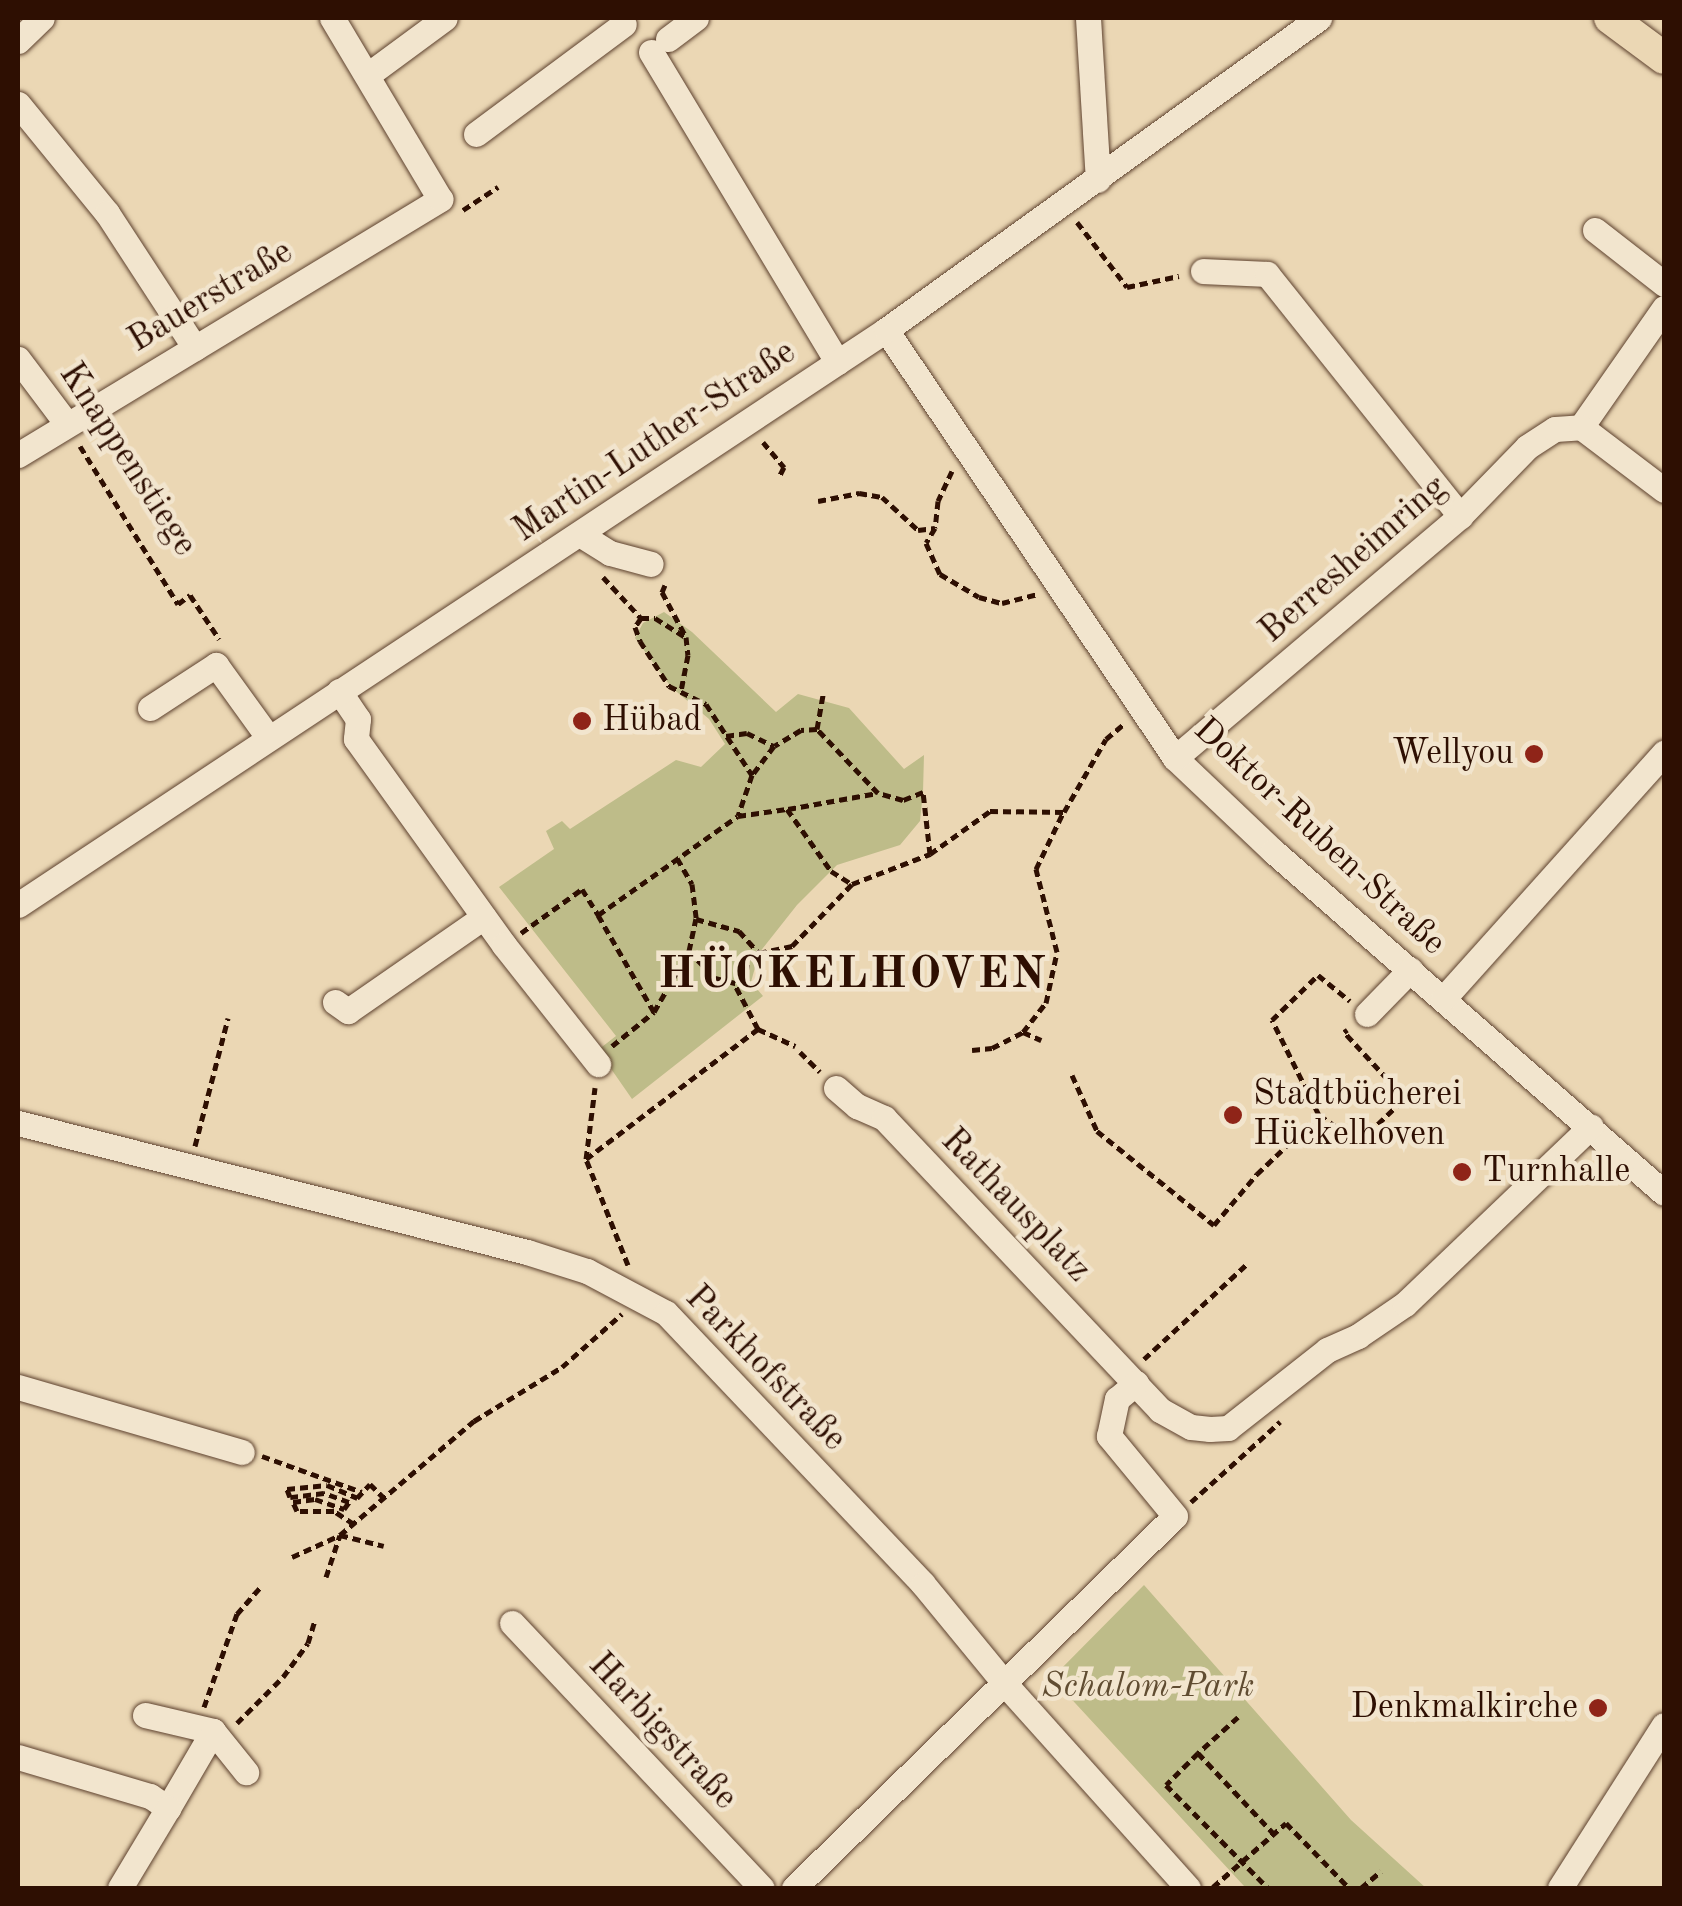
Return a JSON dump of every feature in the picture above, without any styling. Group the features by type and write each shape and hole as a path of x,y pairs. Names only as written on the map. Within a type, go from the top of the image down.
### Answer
{"main road":[{"path":"1610,18 1664,58"}],"street":[{"path":"18,41 42,18"},
{"path":"332,18 451,205"},
{"path":"369,74 445,18"},
{"path":"696,18 659,45 836,362"},
{"path":"1088,18 1098,180"},
{"name":"Martin-Luther-Straße","path":"18,905 886,330 1319,18"},
{"path":"476,134 624,24"},
{"path":"18,104 107,213 195,348"},
{"name":"Bauerstraße","path":"18,456 195,348 451,205"},
{"path":"1595,230 1664,284"},
{"path":"1202,271 1267,274 1460,516"},
{"path":"1664,308 1580,427 1664,490"},
{"name":"Doktor-Ruben-Straße","path":"886,330 1175,758 1274,851 1664,1193"},
{"name":"Knappenstiege","path":"18,359 67,424"},
{"name":"Berresheimring","path":"1175,758 1228,724 1313,654 1460,516 1527,447 1555,429 1580,427"},
{"path":"581,535 610,552 660,568"},
{"path":"150,708 216,665 268,737"},
{"path":"339,692 358,719 356,739 504,945 596,1062"},
{"path":"1443,998 1482,945 1555,863 1664,753"},
{"path":"335,1002 348,1011 484,917"},
{"path":"1366,1014 1410,970"},
{"name":"Rathausplatz","path":"836,1088 857,1106 884,1118 1132,1379 1173,1418 1191,1427 1228,1428 1328,1350 1405,1304 1591,1126"},
{"name":"Parkhofstraße","path":"18,1122 526,1252 588,1271 654,1305 923,1584 1005,1684 1188,1888"},
{"path":"794,1888 1175,1516 1109,1436 1117,1399 1132,1379"},
{"path":"18,1386 242,1452"},
{"name":"Harbigstraße","path":"512,1623 762,1888"},
{"path":"144,1715 219,1725"},
{"path":"219,1725 246,1772"},
{"path":"120,1888 219,1725"},
{"path":"1560,1888 1655,1762 1664,1725"},
{"path":"18,1756 150,1796 168,1808"}],"path":[{"path":"451,205 498,187"},
{"path":"1063,204 1127,287 1202,271"},
{"name":"Knappenstiege","path":"67,424 178,604 190,596 220,640"},
{"path":"968,455 947,477 938,501 935,528 926,543 929,557 940,574 979,597 1002,603 1059,585"},
{"path":"818,501 859,493 882,497 918,530 935,528"},
{"path":"660,568 662,592 686,637 688,655 682,690"},
{"path":"686,637 656,618 640,618 635,628 669,686 706,704 752,775"},
{"path":"817,729 823,695"},
{"path":"972,1050 992,1048 1022,1032 1046,1003 1057,952 1036,869 1106,738 1144,712"},
{"path":"738,816 752,775 774,746 801,730 817,729"},
{"path":"817,729 878,794"},
{"path":"726,736 747,733 774,746"},
{"path":"598,915 738,816 878,794 903,800 923,792 930,854"},
{"path":"787,810 831,871 852,884"},
{"path":"696,919 738,931 759,954 792,946 852,884 930,854 990,811 1064,812"},
{"path":"586,1159 596,1062 654,1012 689,950 696,919 692,884 677,858"},
{"path":"504,945 582,889 654,1012"},
{"path":"742,985 752,946"},
{"path":"689,950 715,978 742,985 751,982"},
{"path":"1345,996 1318,975 1272,1020 1319,1115 1359,1142 1405,1098 1344,1032 1366,1014"},
{"path":"190,1169 228,1018"},
{"path":"758,1029 796,1046"},
{"path":"1022,1032 1041,1040"},
{"path":"1072,1075 1097,1130 1214,1226 1256,1174 1319,1115"},
{"path":"1132,1379 1248,1263"},
{"path":"1175,1516 1282,1420"},
{"path":"242,1452 278,1459 362,1492"},
{"path":"292,1557 340,1535 354,1524 382,1500 370,1484 357,1498 327,1486 287,1489 290,1497 324,1492 349,1502 344,1509 315,1499 293,1502 297,1511 334,1511 354,1524"},
{"path":"340,1535 384,1546"},
{"path":"326,1577 340,1535"},
{"path":"261,1586 237,1614 205,1701 219,1725 284,1676 308,1643 315,1620"},
{"path":"1238,1717 1166,1785 1268,1888"},
{"path":"1198,1753 1274,1834"},
{"path":"1210,1888 1286,1823 1349,1888"},
{"path":"1360,1888 1381,1871"}],"green space":[{"path":"664,612 692,632 776,712 798,694 849,708 904,769 924,755 923,792 920,821 900,845 837,865 797,905 759,953 751,982 763,996 632,1099 598,1050 616,1036 499,887 554,849 546,831 562,821 570,829 676,760 701,767 725,744 709,719 671,687 635,638 643,623"},
{"name":"Schalom-Park","path":"1144,1585 1351,1820 1426,1888 1244,1886 1052,1678"}],"place":[{"name":"Hübad","path":"582,721"},
{"name":"Wellyou","path":"1534,754"},
{"name":"Stadtbücherei Hückelhoven","path":"1233,1115"},
{"name":"Turnhalle","path":"1462,1172"},
{"name":"Denkmalkirche","path":"1598,1708"}],"district":[{"name":"HÜCKELHOVEN","path":"853,976"}]}
